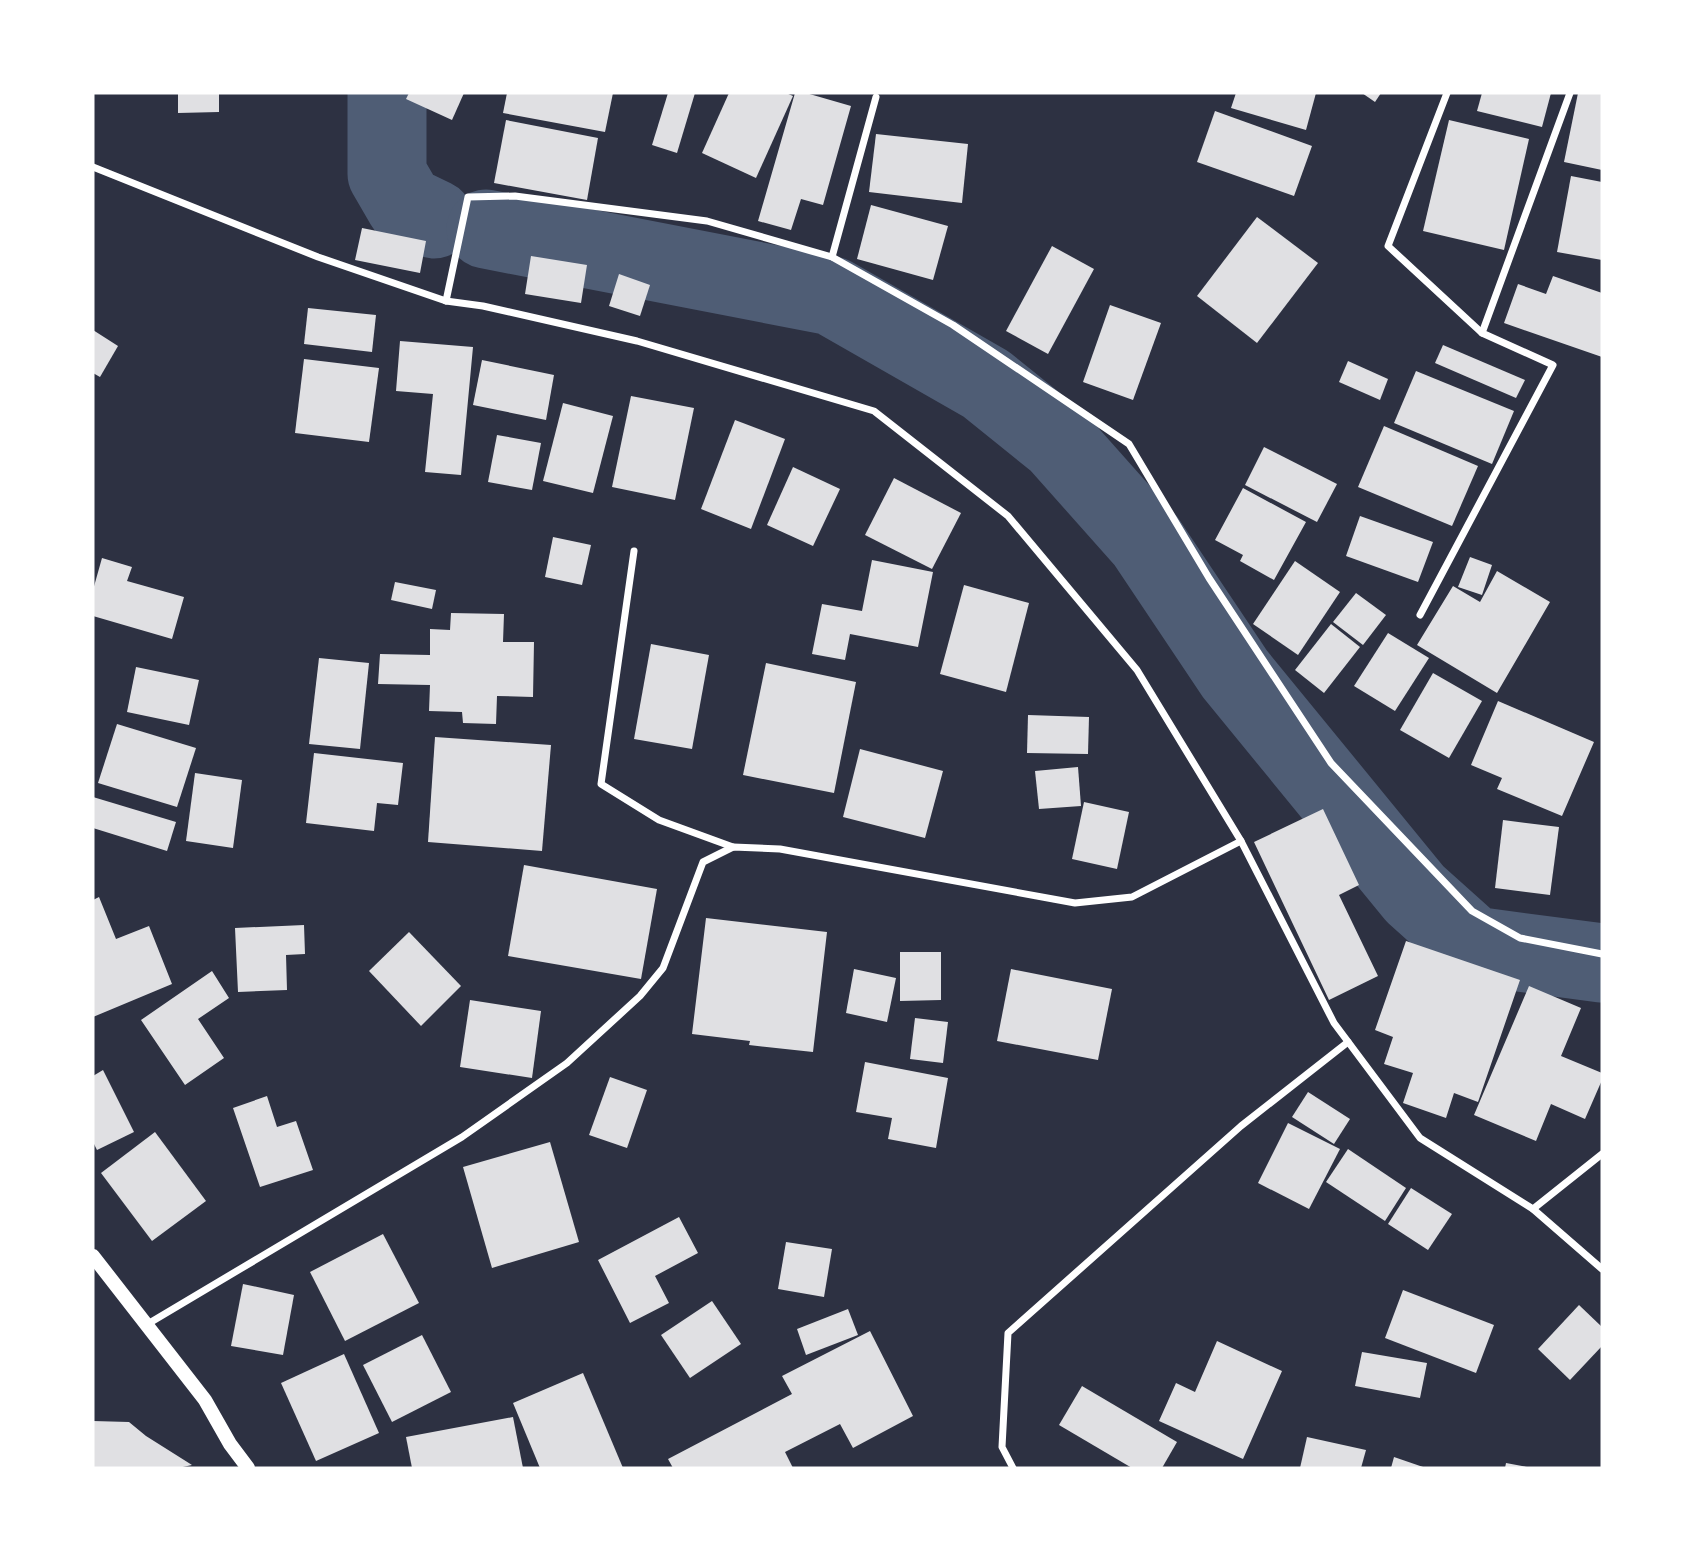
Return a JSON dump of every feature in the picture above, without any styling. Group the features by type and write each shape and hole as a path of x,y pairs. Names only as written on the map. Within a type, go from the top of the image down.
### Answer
{"main road":[{"path":"94,1260 205,1400 230,1444 248,1468"}],"street":[{"path":"1420,615 1553,365 1482,333 1388,246 1447,93"},
{"path":"1482,333 1570,93"},
{"path":"832,257 876,97"},
{"path":"93,167 318,257 446,301 483,306 637,341 874,411 1008,516 1137,670 1241,841 1334,1023 1420,1138 1533,1209 1602,1269"},
{"path":"446,301 468,197 515,196 707,221 832,257 953,326 1129,444 1209,578 1331,762 1472,911 1520,938 1602,954"},
{"path":"634,551 601,784 659,820 733,848 779,849 1075,903 1132,897 1241,841"},
{"path":"145,1325 462,1137 567,1063 640,996 663,968 703,862 733,848"},
{"path":"1013,1468 1002,1447 1008,1333 1241,1126 1348,1042"},
{"path":"1533,1209 1602,1154"}],"building":[{"path":"178,93 219,93 219,112 178,113"},
{"path":"409,93 464,93 452,120 406,99"},
{"path":"507,93 613,93 605,132 503,113"},
{"path":"668,93 695,93 677,153 652,145"},
{"path":"729,93 786,93 793,96 756,178 702,153"},
{"path":"795,93 806,93 851,106 823,205 801,199 791,230 758,221"},
{"path":"1236,93 1316,93 1306,130 1231,108"},
{"path":"1362,93 1381,93 1375,102"},
{"path":"1482,93 1551,93 1542,127 1477,111"},
{"path":"1578,93 1602,93 1602,170 1564,162"},
{"path":"1215,111 1312,146 1294,196 1197,162"},
{"path":"506,120 598,138 587,200 494,183"},
{"path":"1449,120 1529,139 1504,250 1423,231"},
{"path":"876,134 968,144 962,203 869,192"},
{"path":"1571,176 1602,182 1602,260 1557,252"},
{"path":"871,205 948,226 933,280 857,259"},
{"path":"1257,217 1318,263 1257,343 1197,296"},
{"path":"362,228 426,241 420,273 355,260"},
{"path":"1052,246 1094,269 1048,354 1006,331"},
{"path":"531,256 587,265 581,303 525,294"},
{"path":"619,274 650,285 640,316 609,306"},
{"path":"1553,276 1602,293 1602,357 1504,323 1518,284 1546,294"},
{"path":"1110,305 1161,323 1133,400 1083,382"},
{"path":"308,308 376,315 372,352 304,344"},
{"path":"93,330 118,346 100,377 93,373"},
{"path":"400,341 473,347 461,475 425,472 433,394 396,391"},
{"path":"1443,345 1525,380 1516,398 1435,363"},
{"path":"304,359 379,368 369,442 295,433"},
{"path":"482,360 554,375 546,420 473,405"},
{"path":"1348,361 1388,379 1380,400 1339,382"},
{"path":"1416,371 1514,411 1492,464 1394,423"},
{"path":"631,396 694,408 675,500 612,487"},
{"path":"563,403 613,416 593,493 543,481"},
{"path":"735,420 785,439 751,529 701,509"},
{"path":"1384,426 1478,466 1452,526 1358,487"},
{"path":"497,435 541,443 532,490 488,482"},
{"path":"1264,447 1337,484 1317,522 1245,485"},
{"path":"793,467 840,489 813,546 767,525"},
{"path":"894,478 961,513 932,569 865,535"},
{"path":"1243,488 1306,522 1274,580 1240,561 1243,555 1215,540"},
{"path":"1360,516 1433,542 1418,582 1346,556"},
{"path":"553,537 591,545 582,585 545,577"},
{"path":"1470,557 1492,565 1482,595 1458,587"},
{"path":"102,558 132,567 127,581 184,597 172,639 93,616 93,590"},
{"path":"872,560 933,572 918,647 850,634 845,660 812,654 822,604 862,611"},
{"path":"1295,561 1340,592 1298,655 1253,624"},
{"path":"1497,571 1550,602 1497,693 1417,645 1453,586 1480,602"},
{"path":"395,582 436,590 432,609 391,600"},
{"path":"964,585 1029,603 1006,692 940,674"},
{"path":"1356,593 1386,615 1363,645 1333,622"},
{"path":"451,613 504,614 503,642 534,642 533,697 497,696 496,724 463,723 462,712 429,711 430,685 378,684 380,654 430,655 430,629 450,630"},
{"path":"1331,624 1360,647 1324,693 1295,670"},
{"path":"1388,633 1429,658 1395,711 1354,686"},
{"path":"651,644 709,655 692,749 634,739"},
{"path":"319,658 369,663 360,749 309,744"},
{"path":"766,663 856,682 834,793 743,775"},
{"path":"136,667 199,680 189,725 127,712"},
{"path":"1433,673 1482,701 1449,758 1400,730"},
{"path":"1498,701 1594,742 1562,816 1497,789 1502,778 1471,765"},
{"path":"1028,715 1089,717 1088,754 1027,753"},
{"path":"117,724 196,748 177,807 98,783"},
{"path":"435,737 551,745 542,851 428,842"},
{"path":"860,749 943,771 925,838 843,817"},
{"path":"314,753 403,763 398,805 377,803 374,831 306,823"},
{"path":"1078,767 1081,806 1039,809 1035,771"},
{"path":"195,773 242,780 233,848 186,841"},
{"path":"93,797 176,822 167,851 93,828"},
{"path":"1084,802 1129,812 1117,869 1072,859"},
{"path":"1323,809 1359,885 1339,895 1378,976 1329,1000 1254,842"},
{"path":"1503,820 1559,827 1550,895 1495,888"},
{"path":"524,865 657,889 641,979 508,956"},
{"path":"99,897 116,939 149,926 172,984 93,1017 93,900"},
{"path":"706,918 827,932 813,1052 749,1045 750,1041 692,1034"},
{"path":"304,925 305,954 286,955 287,990 238,992 235,928"},
{"path":"409,932 461,986 421,1026 369,971"},
{"path":"1406,941 1520,980 1478,1102 1454,1093 1446,1118 1403,1103 1413,1073 1384,1064 1393,1037 1375,1030"},
{"path":"900,952 941,952 941,1000 900,1001"},
{"path":"854,969 896,978 887,1022 846,1013"},
{"path":"1011,969 1112,989 1098,1060 997,1041"},
{"path":"212,971 229,998 198,1019 224,1058 185,1085 141,1020"},
{"path":"1529,986 1581,1008 1561,1056 1602,1073 1602,1080 1585,1119 1551,1104 1536,1141 1474,1115"},
{"path":"470,1000 541,1011 532,1078 460,1067"},
{"path":"915,1018 948,1022 943,1063 910,1059"},
{"path":"865,1062 948,1078 936,1148 888,1139 892,1118 856,1112"},
{"path":"103,1070 134,1132 97,1150 93,1142 93,1076"},
{"path":"610,1077 647,1090 627,1148 589,1135"},
{"path":"1308,1092 1350,1119 1334,1144 1292,1117"},
{"path":"267,1096 277,1127 296,1121 313,1170 260,1187 233,1108"},
{"path":"1288,1123 1340,1149 1309,1209 1258,1183"},
{"path":"155,1132 206,1201 152,1241 101,1173"},
{"path":"550,1142 579,1242 492,1268 463,1167"},
{"path":"1348,1149 1406,1188 1385,1221 1326,1182"},
{"path":"1411,1188 1452,1214 1428,1250 1388,1224"},
{"path":"679,1217 698,1253 655,1276 669,1303 630,1323 598,1260"},
{"path":"383,1234 419,1303 345,1341 310,1272"},
{"path":"786,1242 832,1249 824,1297 778,1289"},
{"path":"243,1284 294,1295 283,1355 231,1346"},
{"path":"1403,1290 1494,1325 1476,1373 1385,1338"},
{"path":"712,1301 741,1344 690,1378 661,1335"},
{"path":"1579,1305 1602,1327 1602,1346 1570,1380 1538,1349"},
{"path":"848,1309 858,1335 806,1355 797,1329"},
{"path":"870,1331 913,1416 853,1448 840,1424 785,1452 793,1468 673,1468 668,1459 792,1394 782,1376"},
{"path":"422,1335 451,1392 392,1422 363,1365"},
{"path":"1217,1341 1282,1371 1243,1459 1159,1421 1176,1383 1195,1392"},
{"path":"1362,1352 1427,1363 1420,1398 1355,1386"},
{"path":"344,1354 379,1433 316,1461 281,1383"},
{"path":"583,1373 623,1468 540,1468 513,1403"},
{"path":"1082,1386 1177,1442 1162,1468 1132,1468 1059,1425"},
{"path":"513,1417 523,1468 412,1468 406,1437"},
{"path":"93,1421 129,1422 192,1465 178,1468 93,1468"},
{"path":"1307,1437 1366,1450 1361,1468 1300,1468"},
{"path":"1394,1457 1426,1468 1391,1468"},
{"path":"1506,1463 1527,1467 1527,1468 1505,1468"}],"waterway":[{"path":"387,93 387,174 405,205 434,219"},
{"path":"486,229 832,296 986,384 1058,442 1146,541 1235,674 1415,894 1473,946 1602,963"}]}
